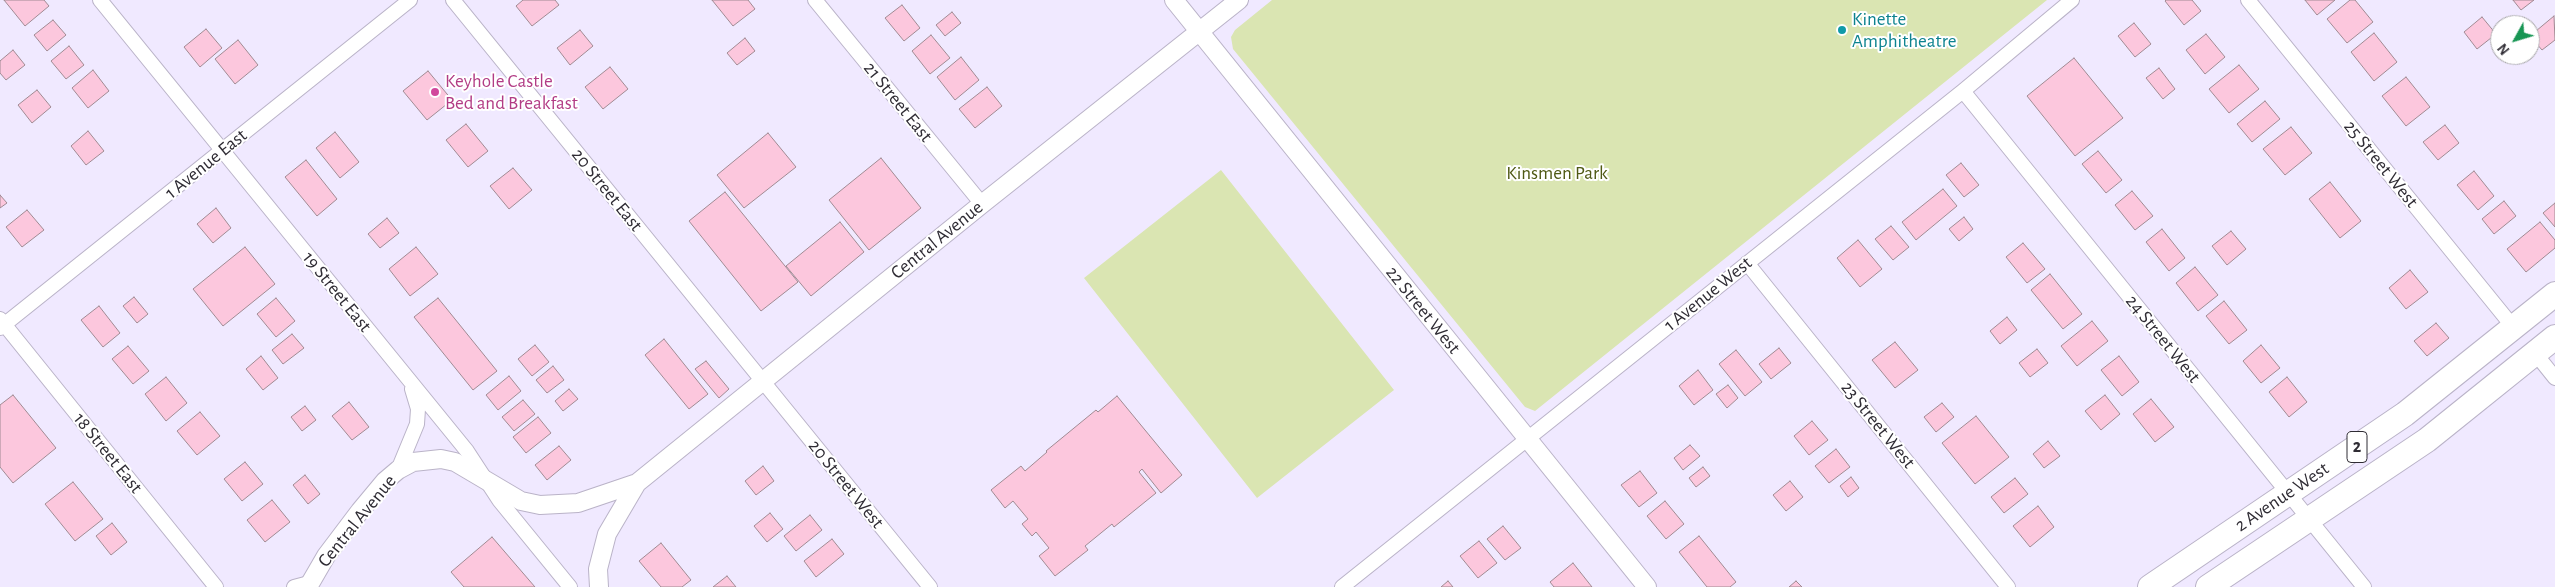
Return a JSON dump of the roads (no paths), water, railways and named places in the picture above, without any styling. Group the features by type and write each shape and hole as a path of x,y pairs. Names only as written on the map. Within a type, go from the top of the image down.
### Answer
{"highway":[{"name":"2 Avenue West","path":"2150,587 2405,414 2555,294"},
{"name":"2 Avenue West","path":"2208,587 2427,440 2555,337"}],"street":[{"name":"19 Street East","path":"100,0 467,451 483,477 570,587"},
{"name":"1 Avenue East","path":"1,324 222,151 410,0"},
{"name":"20 Street East","path":"453,0 762,381"},
{"name":"21 Street East","path":"815,0 982,204"},
{"name":"22 Street West","path":"1174,0 1526,440 1647,587"},
{"name":"Central Avenue","path":"599,587 598,570 607,534 637,483 982,204 1200,33 1239,0"},
{"name":"1 Avenue West","path":"1342,587 1963,91 2072,0"},
{"name":"25 Street West","path":"2248,0 2514,328"},
{"name":"24 Street West","path":"1963,91 2364,587"},
{"name":"23 Street West","path":"1747,263 2008,587"},
{"name":"18 Street East","path":"1,324 216,587"},
{"path":"2535,353 2555,378"},
{"name":"20 Street West","path":"762,381 930,587"},
{"path":"398,470 417,424 418,409 410,383"},
{"name":"Central Avenue","path":"304,586 360,511 398,470 419,461 440,459 455,462 521,501 540,506 578,503 637,483"}],"place":[{"name":"Kinette Amphitheatre","path":"1842,30"},
{"name":"Keyhole Castle Bed and Breakfast","path":"435,92"}],"park label":[{"name":"Kinsmen Park","path":"1557,173"}]}
